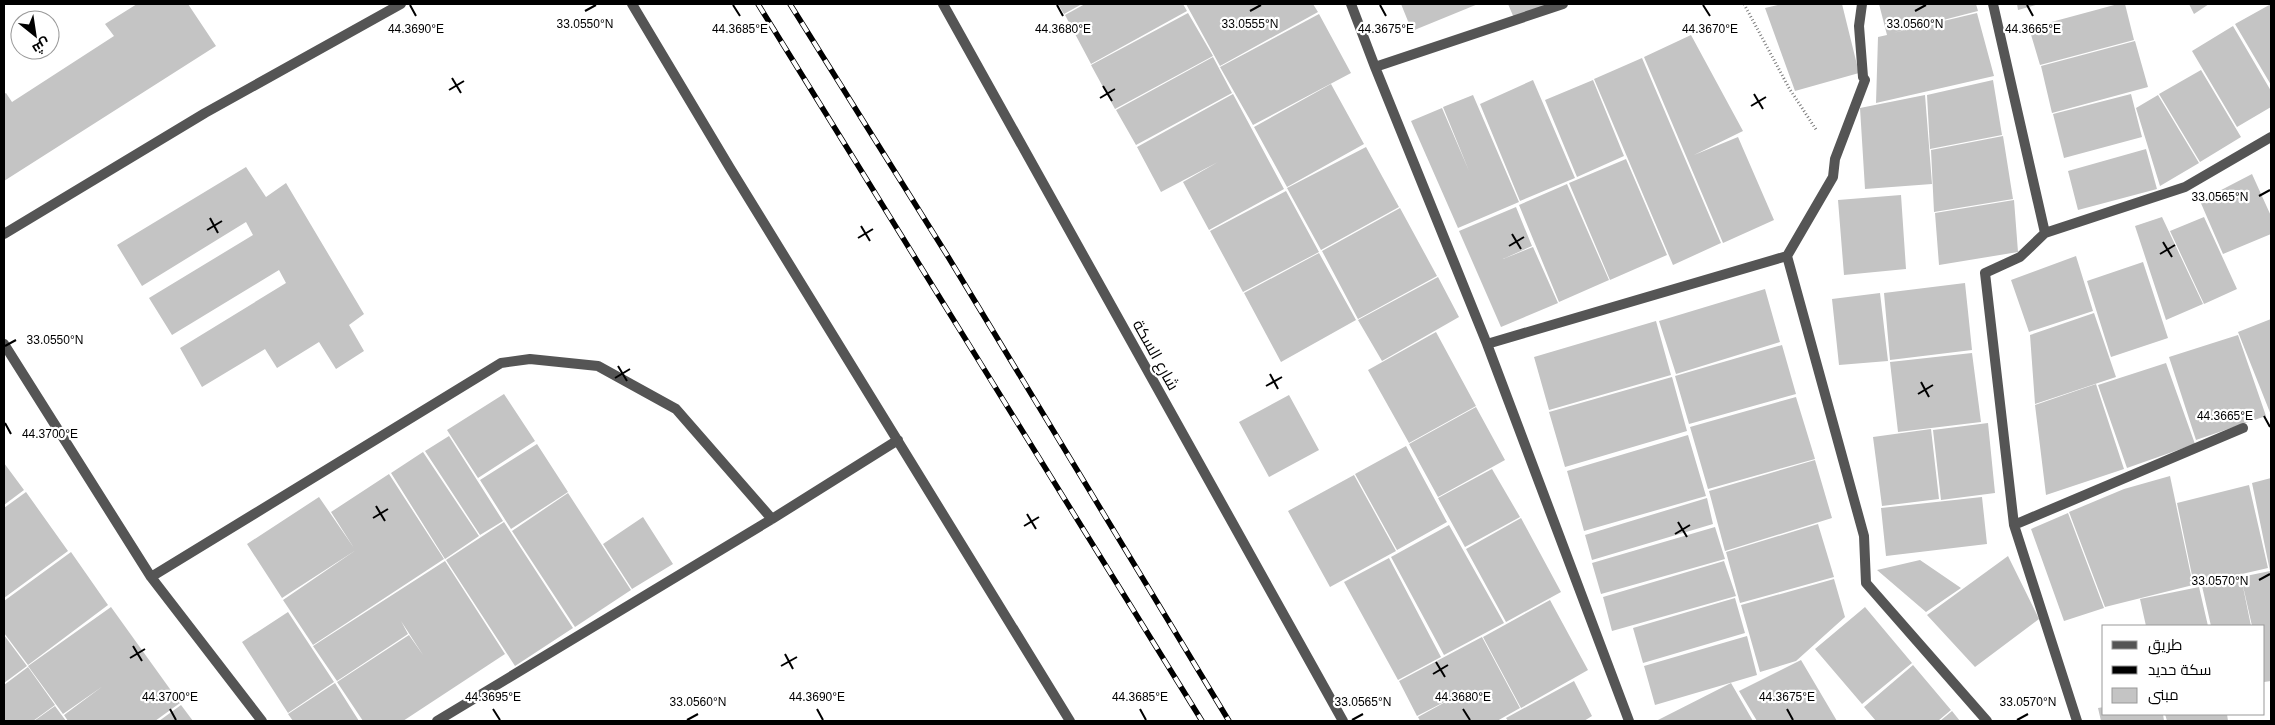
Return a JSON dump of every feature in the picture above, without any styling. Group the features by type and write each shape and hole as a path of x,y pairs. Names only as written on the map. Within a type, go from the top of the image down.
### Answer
{"street":[{"path":"4,234 205,113 401,4"},
{"path":"632,4 730,168 1070,721"},
{"name":"شارع السكة","path":"943,4 1343,721"},
{"path":"1351,4 1487,344 1629,721"},
{"path":"1375,67 1564,4"},
{"path":"1487,344 1787,256 1833,177 1835,159 1865,80 1863,77 1859,26 1862,4"},
{"path":"1993,4 2045,233"},
{"path":"2077,721 2014,525 1985,273 2020,257 2045,233 2185,187 2271,137"},
{"path":"1787,256 1864,536 1866,583 1988,721"},
{"path":"4,344 151,577 262,721"},
{"path":"151,577 501,363 530,359 598,366 676,408 772,519"},
{"path":"2014,525 2243,428"},
{"path":"437,721 772,519 898,440"}],"path":[{"path":"1744,4 1789,88 1835,159"}],"building":[{"path":"137,4 188,4 216,46 4,181 4,94 6,93 12,102 114,36 105,24"},
{"path":"1058,4 1082,4 1064,14"},
{"path":"1085,4 1183,4 1187,11 1091,64 1065,15"},
{"path":"1186,4 1313,4 1318,12 1220,66"},
{"path":"1401,4 1478,4 1412,31"},
{"path":"1508,4 1551,4 1514,18"},
{"path":"1782,4 1842,4 1859,73 1795,91 1765,8"},
{"path":"1879,4 1976,4 1978,11 1893,33 1977,13 1994,76 1876,103 1878,37 1887,35"},
{"path":"2017,4 2039,4 2018,10"},
{"path":"2118,4 2125,4 2134,40 2040,65 2029,28"},
{"path":"2189,4 2209,4 2194,14"},
{"path":"2271,4 2271,85 2235,24"},
{"path":"1188,13 1213,56 1115,109 1091,65"},
{"path":"1319,14 1351,73 1253,125 1220,67"},
{"path":"2233,26 2271,91 2271,107 2237,127 2192,51"},
{"path":"1691,35 1743,131 1694,155 1738,137 1774,220 1723,243 1644,57"},
{"path":"2135,41 2148,87 2052,113 2041,66"},
{"path":"1213,57 1232,93 1136,145 1116,110"},
{"path":"1642,58 1721,243 1673,265 1594,79"},
{"path":"2201,70 2241,137 2200,162 2159,94"},
{"path":"1533,80 1575,178 1520,201 1480,104"},
{"path":"1593,80 1624,156 1577,177 1545,100"},
{"path":"1993,80 2002,135 1930,149 1927,95"},
{"path":"1331,84 1364,144 1287,187 1254,127"},
{"path":"1233,94 1284,189 1209,230 1183,182 1218,162 1161,192 1137,147"},
{"path":"2131,94 2142,137 2064,158 2053,114"},
{"path":"1473,95 1519,202 1458,228 1411,121 1442,108 1469,171 1443,107"},
{"path":"1925,95 1932,184 1865,189 1860,108"},
{"path":"2158,95 2199,163 2160,186 2136,108"},
{"path":"2003,136 2013,199 1934,212 1931,150"},
{"path":"1366,147 1399,207 1321,250 1287,188"},
{"path":"2146,149 2157,189 2078,210 2068,171"},
{"path":"1626,159 1667,255 1610,280 1569,183"},
{"path":"246,167 266,197 286,183 364,314 349,325 364,351 336,369 319,342 277,368 265,349 202,387 180,348 286,283 279,270 172,335 149,298 253,235 246,222 142,286 117,245"},
{"path":"2252,174 2271,216 2271,234 2223,254 2200,201"},
{"path":"1567,184 1609,280 1559,302 1519,205"},
{"path":"1286,191 1319,252 1243,292 1210,231"},
{"path":"1901,195 1906,269 1844,275 1838,200"},
{"path":"2014,200 2018,252 1939,265 1935,213"},
{"path":"1516,207 1532,246 1503,259 1533,247 1558,303 1501,327 1459,231"},
{"path":"1400,208 1437,276 1358,319 1322,251"},
{"path":"2162,217 2203,304 2166,320 2135,226"},
{"path":"2204,217 2237,289 2204,304 2170,231"},
{"path":"1319,253 1356,320 1281,362 1244,293"},
{"path":"2076,256 2093,311 2029,332 2011,280"},
{"path":"2143,262 2168,338 2111,357 2087,281"},
{"path":"1438,277 1459,317 1382,361 1358,320"},
{"path":"1965,283 1972,350 1890,360 1884,293"},
{"path":"1765,289 1780,342 1676,374 1659,321"},
{"path":"1880,293 1888,361 1839,365 1832,299"},
{"path":"2094,313 2116,377 2035,404 2030,335"},
{"path":"2271,319 2271,415 2238,332"},
{"path":"1656,321 1671,375 1549,410 1534,357"},
{"path":"1436,332 1476,406 1409,443 1368,370"},
{"path":"2238,335 2266,416 2196,440 2169,357"},
{"path":"1782,345 1796,394 1689,424 1675,376"},
{"path":"1972,353 1981,422 1898,432 1890,362"},
{"path":"2166,363 2195,444 2127,468 2098,385"},
{"path":"1672,377 1687,431 1565,467 1549,412"},
{"path":"2096,384 2124,469 2046,495 2035,405"},
{"path":"504,394 535,441 478,478 447,430"},
{"path":"1289,395 1319,450 1269,477 1239,422"},
{"path":"1796,397 1815,459 1708,489 1690,427"},
{"path":"1476,407 1505,460 1438,497 1409,444"},
{"path":"1988,423 1995,493 1941,500 1933,430"},
{"path":"1931,429 1939,499 1882,506 1873,437"},
{"path":"1688,435 1706,496 1584,531 1567,471"},
{"path":"449,436 503,521 480,535 425,451"},
{"path":"537,444 568,492 511,529 480,480"},
{"path":"1406,446 1447,522 1397,550 1355,474"},
{"path":"423,452 479,536 445,559 391,473"},
{"path":"1815,460 1832,518 1725,551 1709,491"},
{"path":"4,463 24,490 4,505"},
{"path":"1492,469 1520,517 1465,547 1438,498"},
{"path":"389,474 444,559 313,645 283,600 356,550 282,598 247,544 319,497 354,548 331,512"},
{"path":"1354,475 1396,551 1330,587 1288,511"},
{"path":"2170,476 2193,585 2105,607 2069,512 2124,489"},
{"path":"2271,478 2271,681 2265,682 2265,625 2252,625 2241,577 2270,571 2252,483"},
{"path":"2249,485 2268,568 2194,585 2177,503"},
{"path":"26,492 68,551 4,598 4,508"},
{"path":"568,493 631,590 575,627 512,531"},
{"path":"1982,497 1987,544 1886,556 1881,508"},
{"path":"1707,498 1713,524 1592,560 1585,535"},
{"path":"2068,513 2104,608 2064,621 2031,529"},
{"path":"643,517 673,564 632,589 603,544"},
{"path":"1521,518 1561,592 1506,622 1466,549"},
{"path":"504,522 573,628 515,666 446,560"},
{"path":"1818,524 1834,577 1740,603 1726,552"},
{"path":"1449,525 1504,623 1444,655 1391,557"},
{"path":"1715,527 1725,559 1601,594 1592,563"},
{"path":"71,552 108,605 28,665 4,633 4,601"},
{"path":"2008,556 2039,619 1975,667 1927,615"},
{"path":"1389,558 1441,657 1398,680 1344,582"},
{"path":"1920,560 1961,588 1926,612 1877,570"},
{"path":"445,561 505,654 403,721 363,721 337,682 409,635 423,655 401,621 408,634 337,681 313,646"},
{"path":"1724,561 1736,596 1612,631 1603,597"},
{"path":"2241,577 2251,625 2211,625 2202,586"},
{"path":"1834,579 1845,617 1796,661 1760,672 1741,605"},
{"path":"2199,587 2208,625 2146,625 2140,599"},
{"path":"1735,598 1745,633 1643,663 1633,628"},
{"path":"1550,600 1588,670 1521,708 1483,637"},
{"path":"111,607 180,703 155,721 68,721 64,715 103,686 63,714 28,666"},
{"path":"1865,607 1912,663 1862,704 1815,649"},
{"path":"288,612 334,682 288,713 242,642"},
{"path":"4,635 27,666 4,683"},
{"path":"1747,636 1757,675 1655,705 1644,666"},
{"path":"1482,637 1520,708 1497,721 1420,721 1418,717 1458,695 1417,716 1399,681"},
{"path":"1801,660 1837,721 1757,721 1739,691"},
{"path":"1913,665 1951,710 1938,721 1876,721 1864,707"},
{"path":"28,667 55,705 33,721 4,721 4,685"},
{"path":"1574,681 1592,716 1584,721 1508,721 1506,718"},
{"path":"335,683 359,721 293,721 288,714"},
{"path":"1731,683 1753,721 1658,720"},
{"path":"181,705 193,721 159,721"},
{"path":"55,706 66,721 34,721"},
{"path":"2102,707 2102,715 2163,715 2164,721 2101,721 2098,708"},
{"path":"1952,711 1960,721 1940,721"},
{"path":"2165,715 2227,715 2228,721 2167,721"}],"railway":[{"path":"758,4 1202,721"},
{"path":"790,4 947,255 1229,721"}]}
